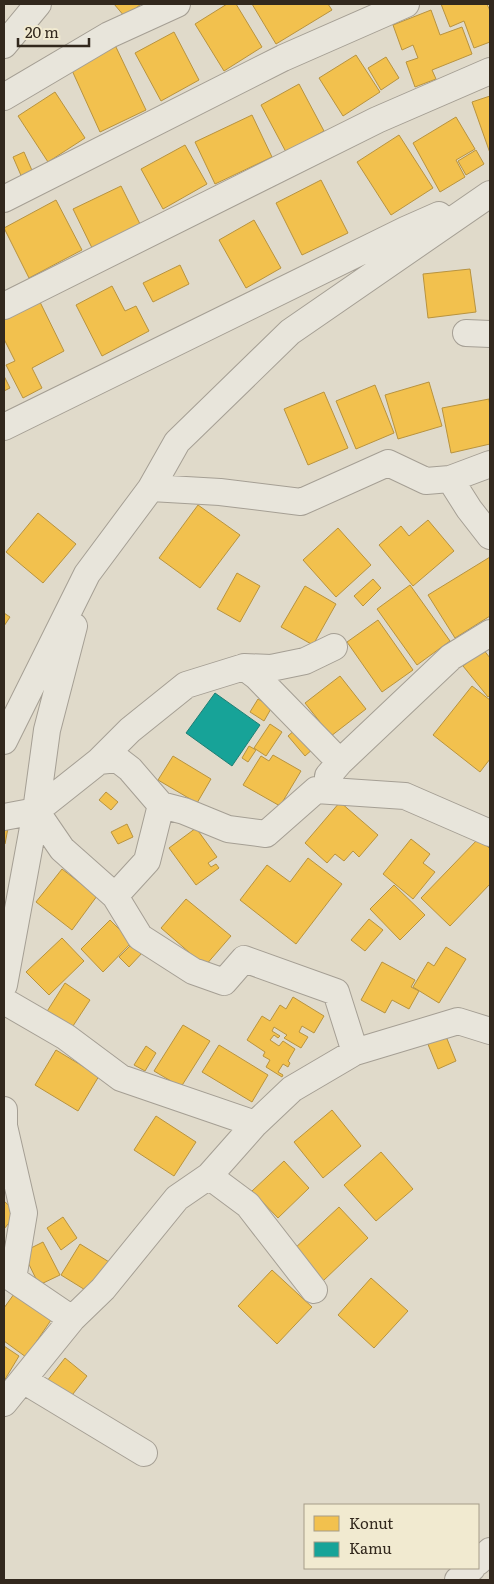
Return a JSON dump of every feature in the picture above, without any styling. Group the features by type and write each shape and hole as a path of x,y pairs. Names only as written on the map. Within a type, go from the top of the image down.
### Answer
{"street":[{"path":"4,45 38,4"},
{"path":"4,97 109,35 177,4"},
{"path":"4,199 283,58 406,4"},
{"path":"4,306 377,120 490,71"},
{"path":"4,427 405,230 490,194"},
{"path":"4,741 87,574 151,488 177,442 290,332 490,194"},
{"path":"151,488 220,492 301,502 388,463 426,481 450,479 490,464"},
{"path":"450,479 469,509 490,536"},
{"path":"4,985 36,811 47,730 87,574"},
{"path":"99,761 117,759 130,769 161,805 184,811 228,829 266,834 316,790 340,762 451,657 490,633"},
{"path":"4,817 36,811 99,761 130,730 186,685 244,667 271,668 305,661 334,646"},
{"path":"244,667 256,676 340,762"},
{"path":"316,790 405,796 490,833"},
{"path":"115,896 148,862 161,805"},
{"path":"36,811 62,849 115,896 140,936 193,970 224,982 244,959 336,992 356,1052"},
{"path":"4,1001 66,1037 121,1078 255,1124"},
{"path":"4,1403 72,1320 103,1289 177,1198 209,1176 255,1124 292,1089 356,1052 458,1021 490,1032"},
{"path":"4,1110 4,1126 24,1213 13,1279 72,1320"},
{"path":"209,1176 248,1205 314,1290"},
{"path":"23,1380 144,1453"},
{"path":"479,1561 490,1552"},
{"path":"458,1580 471,1569"}],"building: Konut":[{"path":"114,4 141,4 125,17"},
{"path":"227,4 236,4 262,47 224,71 195,24"},
{"path":"252,4 328,4 332,10 276,44"},
{"path":"441,4 487,4 490,11 490,42 474,48 464,21 450,27"},
{"path":"431,10 440,35 462,27 472,54 432,70 436,79 415,87 406,62 418,58 413,45 402,50 393,25"},
{"path":"174,32 199,80 161,101 135,53"},
{"path":"115,45 146,110 100,132 70,66"},
{"path":"356,55 380,92 343,116 319,78"},
{"path":"386,57 399,78 381,90 368,68"},
{"path":"299,84 324,131 286,152 261,105"},
{"path":"55,92 85,138 48,162 18,116"},
{"path":"490,96 490,153 472,102"},
{"path":"252,115 272,157 215,184 195,142"},
{"path":"456,117 475,149 456,160 465,177 440,192 413,143"},
{"path":"399,135 433,188 391,215 357,162"},
{"path":"185,145 207,184 163,209 141,169"},
{"path":"476,150 484,164 466,175 458,161"},
{"path":"24,152 34,175 23,180 13,157"},
{"path":"321,180 348,233 302,255 276,203"},
{"path":"121,186 141,226 93,250 73,209"},
{"path":"56,200 82,250 29,278 4,228"},
{"path":"254,220 281,268 246,288 219,240"},
{"path":"180,265 189,284 153,302 143,283"},
{"path":"470,269 476,312 428,318 423,274"},
{"path":"112,286 125,311 136,306 149,331 102,356 76,305"},
{"path":"38,298 64,351 32,368 42,388 23,398 6,365 15,361 4,339 4,316"},
{"path":"4,376 10,388 4,391"},
{"path":"429,382 442,426 398,439 385,395"},
{"path":"375,385 394,433 356,449 336,401"},
{"path":"324,392 348,448 308,465 284,409"},
{"path":"489,399 490,444 451,453 442,408"},
{"path":"198,505 240,535 200,588 159,558"},
{"path":"38,513 76,544 43,583 6,552"},
{"path":"428,520 454,551 413,586 379,545 401,526 409,536"},
{"path":"338,528 371,565 336,597 303,560"},
{"path":"490,557 490,616 455,638 428,595"},
{"path":"237,573 260,586 240,622 217,609"},
{"path":"373,579 381,588 363,606 354,596"},
{"path":"410,585 450,641 417,665 377,609"},
{"path":"305,586 336,604 313,645 281,627"},
{"path":"4,613 10,617 4,626"},
{"path":"378,620 413,670 382,692 347,642"},
{"path":"483,649 490,658 490,695 488,697 463,666"},
{"path":"340,676 366,709 331,736 305,703"},
{"path":"472,686 490,700 490,759 480,772 433,735"},
{"path":"258,699 272,707 264,721 250,712"},
{"path":"270,724 282,732 266,756 254,748"},
{"path":"297,728 314,748 305,756 288,736"},
{"path":"249,746 256,750 248,762 242,758"},
{"path":"273,755 301,771 280,806 243,785 261,756 269,761"},
{"path":"173,756 211,779 197,803 158,780"},
{"path":"106,792 118,802 111,810 99,800"},
{"path":"340,802 378,835 359,857 353,851 344,861 335,854 327,863 305,843"},
{"path":"127,824 133,837 118,844 111,832"},
{"path":"8,828 5,844 4,844 4,829"},
{"path":"196,828 217,857 208,863 211,867 216,864 219,868 196,885 169,848"},
{"path":"479,838 490,849 490,884 450,926 421,898"},
{"path":"411,839 430,854 423,863 435,872 413,899 383,874"},
{"path":"308,858 342,884 296,944 240,900 267,865 290,882"},
{"path":"62,869 97,896 72,930 36,902"},
{"path":"394,885 425,915 400,940 370,909"},
{"path":"186,899 231,936 205,966 161,928"},
{"path":"369,919 383,930 365,951 351,940"},
{"path":"110,920 132,942 103,972 81,949"},
{"path":"62,938 84,961 49,995 26,972"},
{"path":"134,942 143,952 129,967 119,957"},
{"path":"446,947 466,959 439,1003 413,987 428,962 434,966"},
{"path":"382,962 415,980 411,987 419,991 409,1009 392,1000 385,1013 361,1000"},
{"path":"65,983 90,1000 71,1029 46,1013"},
{"path":"293,997 324,1016 314,1033 302,1026 299,1032 308,1037 301,1048 284,1038 287,1035 274,1027 272,1031 280,1036 278,1038 274,1035 270,1040 279,1046 283,1041 295,1049 288,1061 290,1063 288,1067 283,1064 278,1072 283,1075 282,1077 266,1067 270,1060 263,1056 265,1052 247,1040 262,1016 270,1021 280,1005 286,1009"},
{"path":"183,1025 210,1041 181,1087 154,1071"},
{"path":"443,1029 456,1061 438,1069 425,1037"},
{"path":"219,1045 268,1075 252,1102 202,1072"},
{"path":"146,1046 156,1053 145,1071 134,1065"},
{"path":"56,1050 99,1076 78,1111 35,1085"},
{"path":"332,1110 361,1146 323,1178 294,1142"},
{"path":"156,1116 196,1142 174,1176 134,1150"},
{"path":"381,1152 413,1189 376,1221 344,1185"},
{"path":"284,1161 309,1188 278,1218 252,1191"},
{"path":"4,1201 17,1213 4,1229"},
{"path":"339,1207 368,1238 323,1281 293,1250"},
{"path":"63,1217 77,1238 61,1250 47,1228"},
{"path":"43,1242 60,1275 39,1285 23,1252"},
{"path":"80,1244 114,1265 95,1296 61,1275"},
{"path":"272,1270 312,1307 277,1344 238,1306"},
{"path":"371,1278 408,1311 374,1348 338,1315"},
{"path":"14,1294 51,1320 26,1357 4,1341 4,1308"},
{"path":"4,1346 19,1356 4,1381"},
{"path":"65,1358 87,1376 69,1399 47,1381"}],"building: Kamu":[{"path":"215,693 260,725 232,766 186,733"}]}
